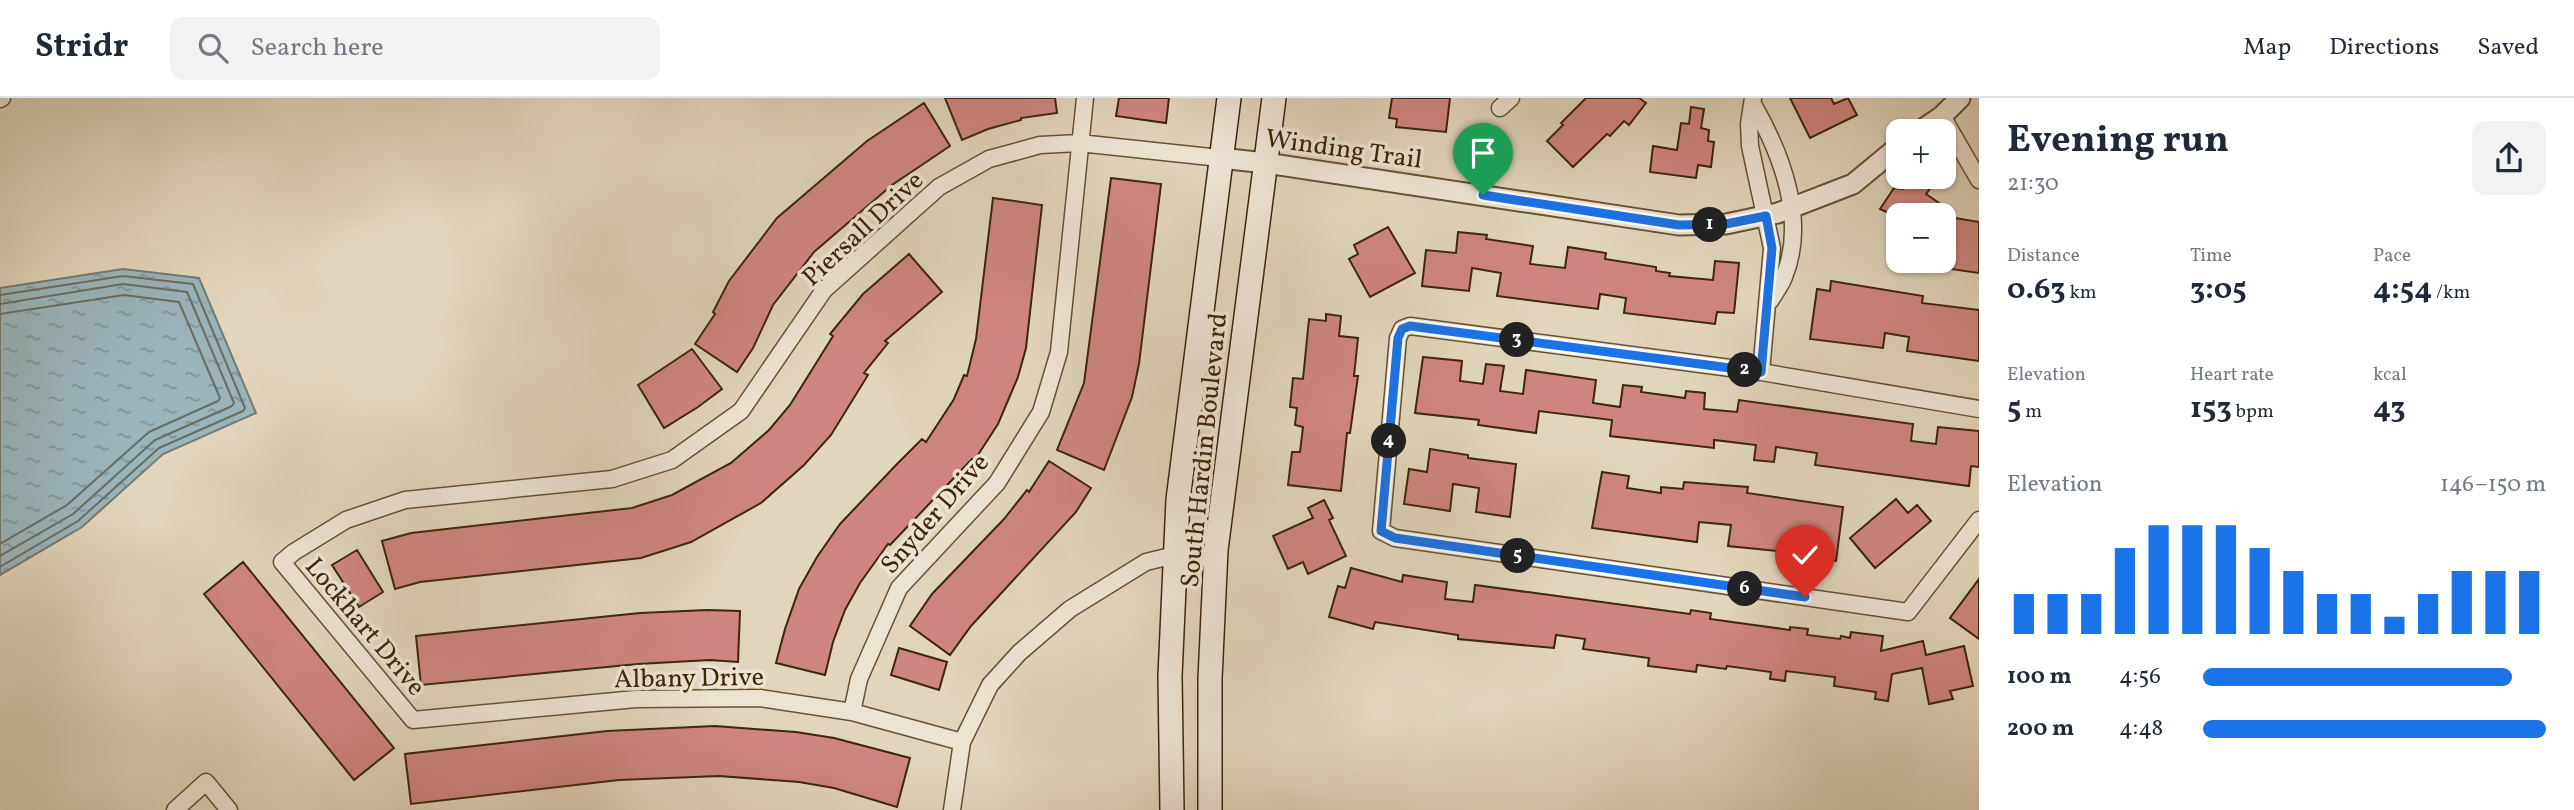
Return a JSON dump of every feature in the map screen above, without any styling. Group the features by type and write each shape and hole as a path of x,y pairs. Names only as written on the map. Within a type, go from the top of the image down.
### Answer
{"main road":[{"name":"South Hardin Boulevard","path":"1172,810 1170,676 1178,500 1229,98"},
{"name":"South Hardin Boulevard","path":"1210,810 1210,679 1216,559 1274,98"}],"street":[{"name":"Snyder Drive","path":"852,712 859,679 899,588 997,483 1041,412 1059,352 1085,98"},
{"path":"1938,119 1960,98"},
{"path":"1754,102 1779,155 1791,208 1792,249 1784,278 1768,305"},
{"path":"1754,102 1749,124 1750,146 1772,248 1761,372"},
{"path":"1942,116 1979,180"},
{"name":"Piersall Drive","path":"282,562 293,552 346,520 405,500 611,479 672,460 741,411 824,290 939,187 989,159 1040,145 1079,143 1220,158"},
{"name":"Winding Trail","path":"1220,158 1679,225 1726,224 1791,208 1853,184 1886,157"},
{"path":"1979,410 1761,372 1410,326 1402,329 1398,338 1381,531 1395,538 1908,612 1979,520"},
{"path":"952,810 962,741 990,685 1020,653 1070,609 1146,562 1175,555 1216,559"},
{"name":"Lockhart Drive","path":"282,562 413,720"},
{"name":"Albany Drive","path":"413,720 636,699 760,698 852,712 962,741"},
{"path":"175,810 206,782 229,810"}],"water":[{"path":"123,269 199,278 256,413 163,454 82,527 0,575 0,288"}],"building":[{"path":"945,98 1055,98 1057,113 1021,118 962,140"},
{"path":"1119,98 1169,98 1166,123 1116,116"},
{"path":"1392,98 1450,98 1446,132 1396,127 1397,119 1389,118"},
{"path":"1586,98 1639,98 1646,103 1629,125 1624,121 1573,167 1547,141"},
{"path":"1790,98 1831,98 1834,104 1848,98 1857,115 1810,138"},
{"path":"924,103 950,146 892,185 814,252 773,305 753,348 737,372 695,344 715,314 713,312 729,281 777,218 867,141"},
{"path":"1691,107 1704,109 1701,128 1709,130 1708,141 1714,142 1711,167 1698,165 1696,178 1650,172 1653,146 1677,150 1681,123 1689,124"},
{"path":"1111,178 1161,184 1139,364 1132,397 1104,470 1057,450 1084,383"},
{"path":"1893,189 1930,189 1926,194 1939,203 1886,203 1886,212 1880,209"},
{"path":"993,198 1042,205 1026,348 1018,377 998,424 974,461 972,459 890,545 888,544 860,583 845,610 825,675 776,663 799,589 817,557 840,524 922,439 926,442 954,399 964,375 967,376 976,339"},
{"path":"1956,218 1979,222 1979,273 1956,270"},
{"path":"1388,227 1415,273 1370,297 1349,259 1358,254 1354,245"},
{"path":"1458,232 1487,235 1486,239 1533,246 1530,264 1565,268 1568,247 1606,253 1605,259 1656,267 1656,271 1670,273 1669,276 1713,280 1715,261 1739,263 1734,313 1717,312 1715,324 1624,313 1626,298 1600,294 1598,309 1497,296 1501,273 1472,268 1469,291 1422,286 1426,250 1456,253"},
{"path":"909,254 942,292 885,341 888,343 864,373 868,375 831,435 804,465 761,503 691,542 641,558 420,582 395,589 382,541 411,533 632,508 672,495 731,463 769,430 790,405 833,336 830,334 863,294"},
{"path":"1831,281 1923,296 1922,303 1979,310 1979,361 1907,351 1909,337 1885,333 1883,348 1810,339 1817,289 1830,291"},
{"path":"1326,314 1341,316 1339,336 1358,338 1354,376 1358,376 1350,433 1347,433 1341,491 1288,485 1292,452 1300,452 1303,427 1295,425 1297,408 1290,407 1293,378 1303,379 1309,319 1326,321"},
{"path":"692,349 722,389 664,428 638,385"},
{"path":"1423,357 1462,361 1460,381 1483,384 1486,364 1504,366 1500,391 1523,394 1526,370 1596,380 1593,403 1620,407 1623,385 1642,387 1641,392 1685,398 1686,391 1705,393 1704,409 1737,412 1739,400 1913,424 1911,441 1936,444 1938,427 1979,431 1979,467 1971,466 1969,486 1815,465 1817,453 1776,447 1774,462 1754,460 1756,445 1714,440 1714,448 1610,436 1612,420 1539,411 1536,433 1478,425 1479,420 1415,413"},
{"path":"1430,449 1468,455 1468,458 1516,464 1510,517 1476,512 1479,488 1453,484 1450,511 1404,504 1409,469 1427,472"},
{"path":"1049,461 1091,488 1076,512 971,626 950,655 910,626 932,594 1004,519 1027,490 1029,492"},
{"path":"1602,472 1629,476 1627,488 1661,493 1661,487 1683,489 1684,482 1748,487 1747,493 1843,507 1836,561 1787,555 1788,552 1728,546 1731,525 1699,522 1697,542 1592,528"},
{"path":"1896,499 1908,513 1917,505 1931,521 1875,568 1850,538"},
{"path":"1324,500 1333,518 1329,520 1346,556 1308,574 1303,562 1288,569 1273,536 1313,518 1308,508"},
{"path":"357,550 383,592 359,607 332,565"},
{"path":"243,562 394,748 354,780 204,594"},
{"path":"1351,568 1402,582 1403,575 1447,582 1445,599 1473,602 1475,585 1690,614 1691,610 1711,613 1710,619 1790,630 1790,627 1808,629 1807,635 1840,639 1841,636 1850,638 1851,632 1883,636 1881,651 1923,641 1926,655 1964,646 1973,686 1950,691 1953,699 1929,704 1922,668 1892,674 1888,701 1875,699 1876,692 1834,686 1835,677 1786,671 1785,681 1770,679 1771,672 1727,666 1726,669 1697,665 1696,672 1648,666 1649,658 1583,649 1585,639 1556,635 1554,648 1458,639 1458,635 1375,622 1373,629 1329,617 1338,586 1345,588"},
{"path":"1979,579 1979,639 1950,618"},
{"path":"740,611 738,662 710,660 638,664 421,685 416,636 640,613"},
{"path":"899,648 947,662 939,690 891,675"},
{"path":"715,726 796,732 834,738 910,758 897,807 834,788 799,782 719,776 619,780 411,804 405,754 607,731"}],"route":[{"path":"1483,195 1679,225 1726,224 1766,216 1772,248 1761,372 1410,326 1402,329 1398,338 1381,531 1395,538 1805,597"}]}
